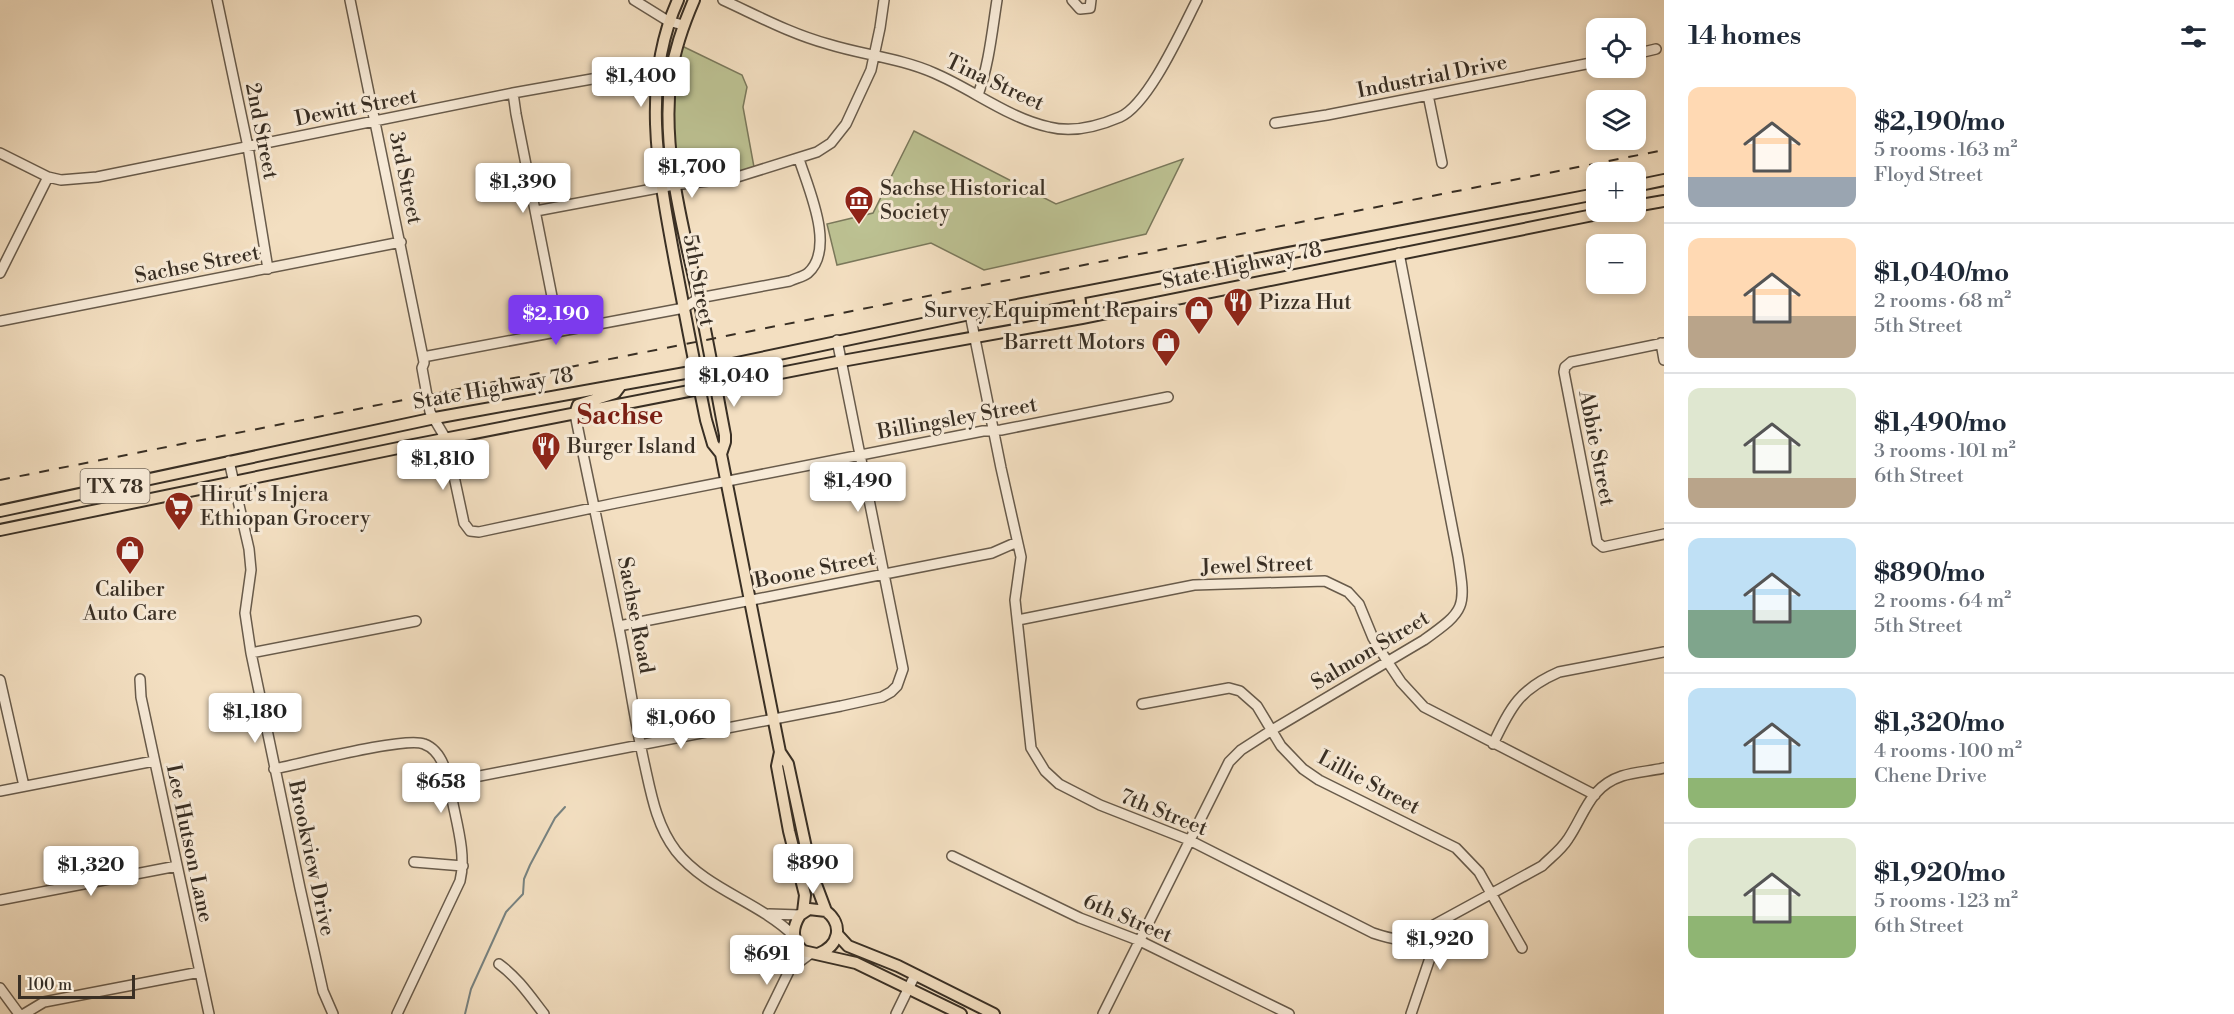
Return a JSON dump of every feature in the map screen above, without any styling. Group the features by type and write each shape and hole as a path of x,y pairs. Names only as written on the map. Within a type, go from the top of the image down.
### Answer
{"main road":[{"name":"5th Street","path":"678,0 668,21 658,73 655,127 661,188 699,389 713,444 721,454 774,718 780,752 777,766 789,831 805,895 801,913"},
{"name":"5th Street","path":"694,0 683,26 671,73 669,143 674,185 699,298 726,442 721,454"},
{"path":"1646,184 1664,180"},
{"name":"State Highway 78","path":"0,511 435,418 713,368 837,340 1586,196"},
{"path":"1646,204 1664,201"},
{"name":"State Highway 78","path":"0,530 446,439 842,361 1082,318 1586,216"},
{"path":"678,277 693,274"},
{"path":"1079,294 1082,318"},
{"path":"575,414 578,405 615,393 621,385"},
{"name":"5th Street","path":"780,752 789,764 811,872 826,911"},
{"path":"961,1014 856,963 803,951 794,937 801,913 817,909 826,911 834,920 837,934 848,946 915,975 994,1014"},
{"path":"814,954 831,947 837,934"}],"street":[{"name":"2nd Street","path":"217,0 248,147 268,269"},
{"name":"3rd Street","path":"350,0 424,360 422,368 430,412 446,439 464,523 470,531"},
{"path":"634,0 668,21 683,26"},
{"name":"Tina Street","path":"723,0 796,34 831,45 905,62 929,71 1027,120 1049,127 1070,130 1123,116 1152,86 1197,0"},
{"path":"536,212 674,185 734,178 817,153 831,143 846,124 871,70 884,0"},
{"path":"978,95 984,78 997,0"},
{"path":"1072,0 1080,9 1090,8 1091,0"},
{"path":"1646,52 1656,50"},
{"name":"Industrial Drive","path":"1275,123 1586,64"},
{"name":"Dewitt Street","path":"48,177 61,180 97,177 513,93 637,71 671,73"},
{"path":"513,93 559,332"},
{"path":"1428,95 1442,163"},
{"path":"0,153 48,177 0,273"},
{"path":"424,360 684,308 699,298 804,276 814,265 820,242 815,209 799,159"},
{"name":"Sachse Street","path":"0,321 401,242"},
{"name":"Salmon Street","path":"1104,1014 1229,762 1241,750 1272,730 1448,624 1459,608 1464,593 1399,253"},
{"name":"7th Street","path":"970,314 1021,557 1015,600 1031,748 1045,771 1059,784 1100,805 1189,840 1373,933 1395,940 1421,932 1542,866 1569,838 1585,806 1594,795 1621,776 1664,768"},
{"path":"449,782 882,697 897,686 903,669 837,340"},
{"path":"1662,343 1664,360"},
{"name":"Abbie Street","path":"1662,343 1571,362 1564,372 1598,542 1603,547 1664,534"},
{"name":"Billingsley Street","path":"470,531 480,532 860,454 1168,397"},
{"name":"Sachse Road","path":"575,414 619,626 640,744 660,824 675,849 690,866 746,903 769,914 801,913"},
{"name":"Brookview Drive","path":"229,461 249,549 251,570 245,613 250,653 323,991 333,1014"},
{"name":"Boone Street","path":"619,626 992,553 1017,542"},
{"name":"Jewel Street","path":"1018,620 1194,585 1325,581 1348,592 1359,604 1373,638 1387,661 1401,682 1424,707 1594,795"},
{"path":"250,653 416,621"},
{"path":"1493,744 1508,712 1519,697 1547,677 1559,672 1664,651"},
{"name":"Lee Hutson Lane","path":"140,679 141,697 154,761 209,1014"},
{"path":"0,680 24,786"},
{"name":"Lillie Street","path":"1142,704 1229,688 1246,695 1257,706 1281,746 1304,769 1319,780 1456,848 1479,872 1522,948"},
{"path":"274,769 402,742 424,744 432,749 441,760 449,782 463,866 460,881 397,1014"},
{"path":"0,791 154,761"},
{"name":"6th Street","path":"952,856 1080,918 1140,941 1289,1014"},
{"path":"414,862 463,866"},
{"path":"0,900 177,866"},
{"name":"Sachse Road","path":"769,914 794,937"},
{"path":"1411,1014 1430,958 1429,944 1421,932"},
{"path":"768,1014 790,969 794,937"},
{"path":"790,969 814,954"},
{"path":"499,964 511,973 544,1014"},
{"path":"24,1014 45,1002 200,972"},
{"path":"896,1014 915,975"},
{"path":"0,988 19,1014"}],"green space":[{"path":"682,46 742,75 747,87 743,107 754,167 734,175 678,179 674,145 674,112 676,80"},
{"path":"914,131 1056,204 1183,159 1146,234 984,270 931,243 837,265 827,224 873,213"}],"waterway":[{"path":"465,1014 471,989 506,912 523,894 524,879 530,865 555,818 565,807"}],"railway":[{"path":"0,480 1664,150"}],"place":[{"name":"Sachse Historical Society","path":"859,226"},
{"name":"Pizza Hut","path":"1238,328"},
{"name":"Survey Equipment Repairs","path":"1199,336"},
{"name":"Barrett Motors","path":"1166,368"},
{"name":"Burger Island","path":"546,472"},
{"name":"Hirut's Injera Ethiopan Grocery","path":"179,532"},
{"name":"Caliber Auto Care","path":"130,576"}],"district":[{"name":"Sachse","path":"620,415"}]}
